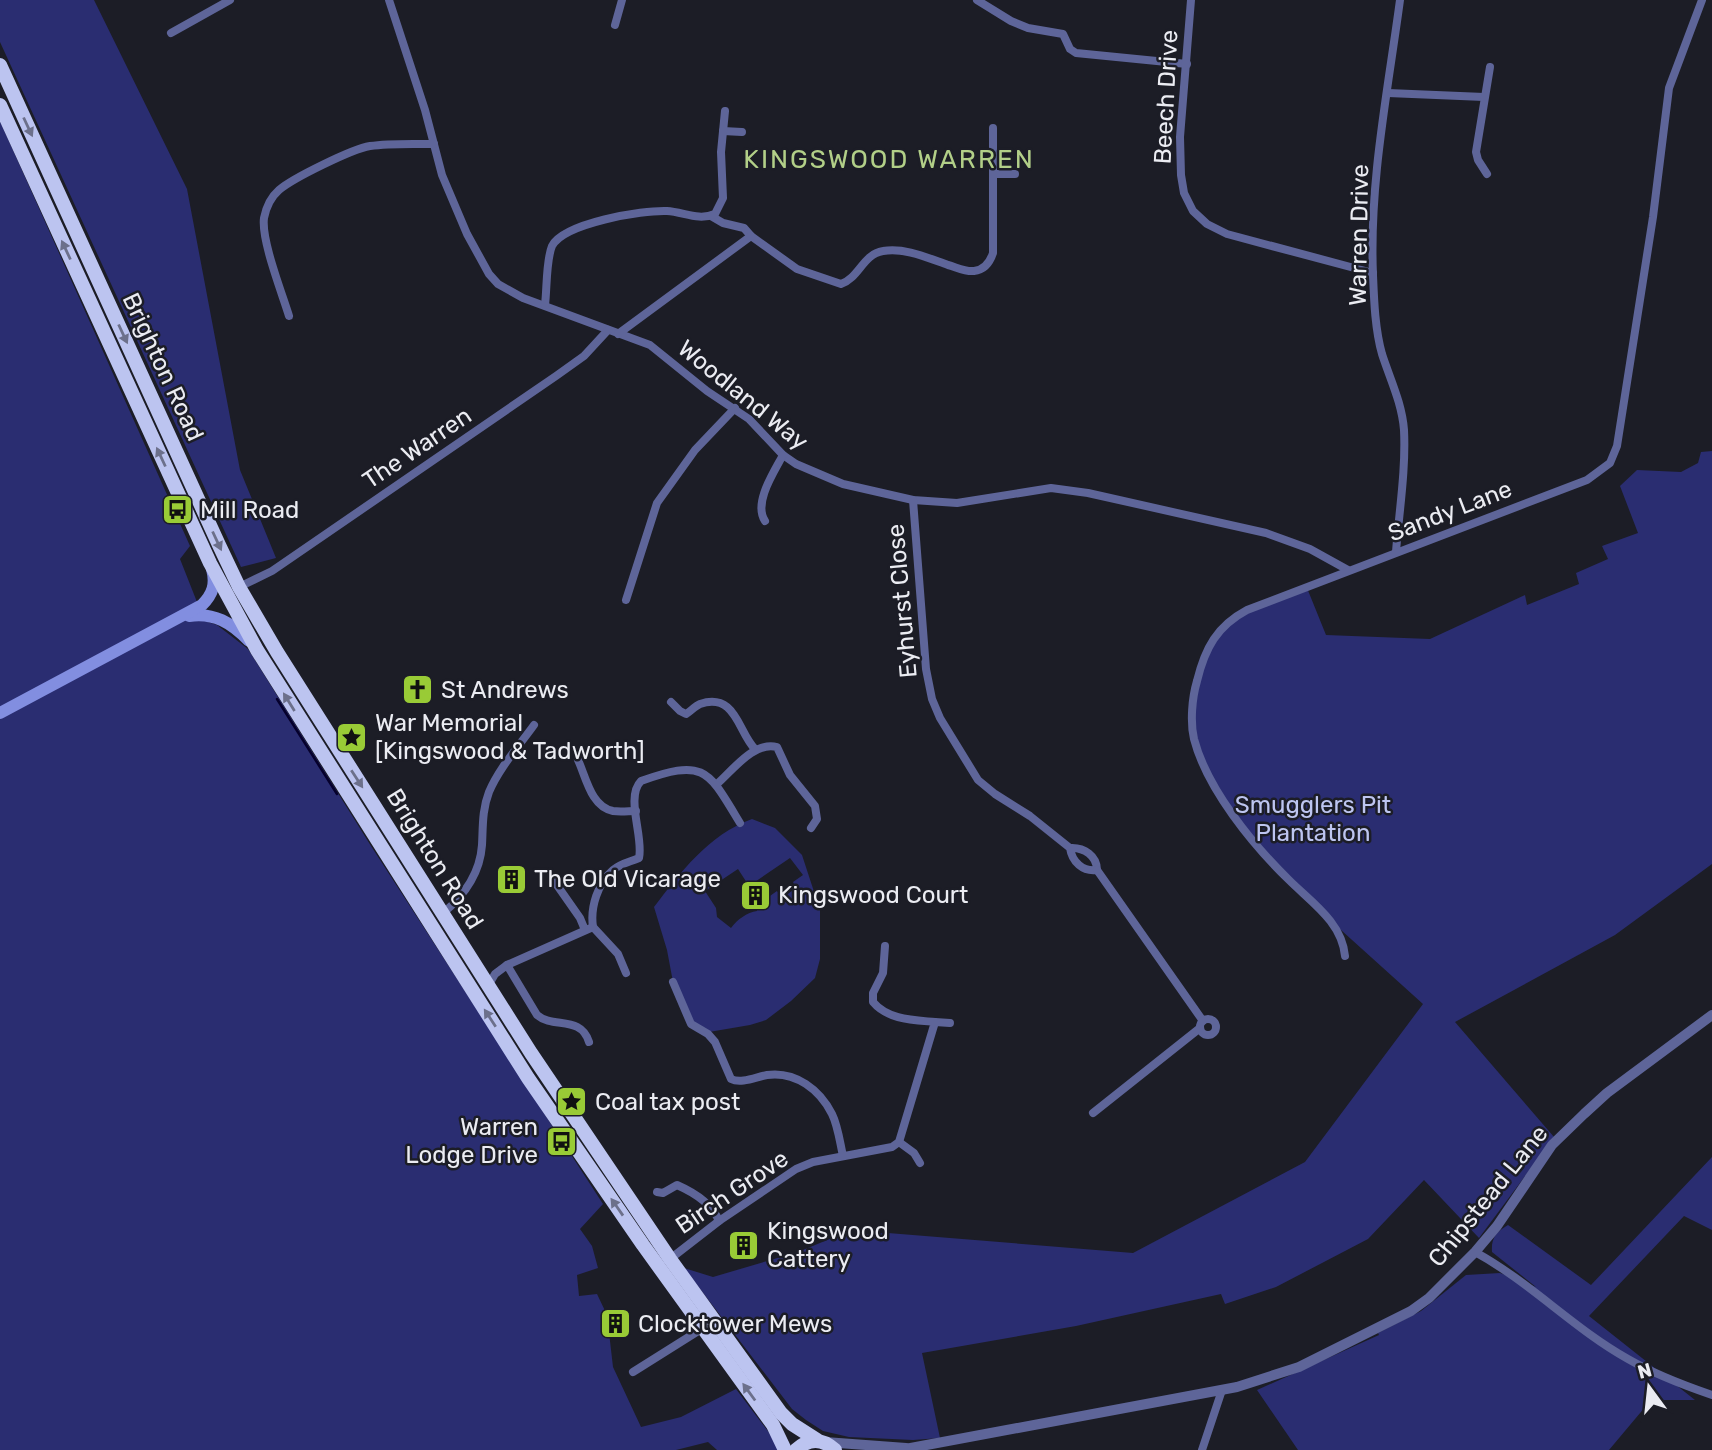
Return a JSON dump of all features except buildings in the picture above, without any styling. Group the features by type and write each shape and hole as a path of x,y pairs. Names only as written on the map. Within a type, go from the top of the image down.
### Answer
{"highway":[{"name":"Brighton Road","path":"0,65 239,587 290,673 488,986 670,1259 781,1413 792,1424 826,1444"},
{"name":"Brighton Road","path":"0,105 211,566 257,650 528,1078 643,1245 774,1425 785,1450"},
{"path":"796,1450 803,1444 826,1444"}],"main road":[{"path":"0,713 202,605 212,592 214,584 211,566"},
{"path":"178,619 201,614 213,616 233,626 257,650"}],"street":[{"path":"171,33 230,0"},
{"name":"Woodland Way","path":"389,0 453,205 489,274 510,292 650,345 707,391 755,424 783,455 796,464 843,485 913,500 957,503 1032,489 1069,489 1270,534 1310,549 1348,570"},
{"path":"615,25 622,0"},
{"path":"976,0 1028,28 1063,34 1070,49 1076,53 1187,64"},
{"name":"Beech Drive","path":"1191,0 1179,155 1184,193 1193,211 1207,224 1227,234 1373,273"},
{"name":"Warren Drive","path":"1396,552 1404,431 1399,402 1382,352 1377,327 1373,273 1378,160 1400,0"},
{"name":"Sandy Lane","path":"1345,956 1339,932 1331,921 1286,878 1245,833 1205,770 1192,727 1194,690 1202,657 1216,633 1227,622 1247,610 1587,481 1610,463 1618,446 1621,429 1653,217 1669,88 1702,0"},
{"path":"1487,174 1476,152 1490,66"},
{"path":"1388,93 1484,97"},
{"path":"711,216 721,206 723,198 721,152 724,111"},
{"path":"545,305 549,255 553,244 575,228 606,219 667,211 694,217 711,216 723,223 744,228 797,269 841,284 847,282 870,256 880,251 906,251 962,270 974,271 983,268 993,253 993,128"},
{"path":"723,131 742,132"},
{"path":"289,316 264,221 268,205 277,191 358,149 371,146 434,144"},
{"path":"993,174 1015,174"},
{"name":"The Warren","path":"239,587 272,571 566,369 613,332 751,236"},
{"path":"626,600 657,503 695,450 735,408"},
{"path":"765,521 761,515 762,501 783,455"},
{"name":"Eyhurst Close","path":"913,500 926,669 936,708 978,780 1070,848 1072,856 1082,868 1097,870"},
{"path":"671,702 686,714 704,704 727,707 737,717 755,749"},
{"path":"442,914 458,901 474,875 481,854 483,811 489,793 498,775 534,724"},
{"path":"717,784 755,749 773,746 780,750 790,775 815,806 817,818 811,828"},
{"path":"578,760 592,794 600,805 613,811 636,811"},
{"path":"589,929 594,904 608,876 617,867 639,858 636,787 646,779 688,769 706,774 717,784 740,823"},
{"name":"Eyhurst Close","path":"1070,848 1079,848 1092,856 1097,870 1202,1025 1093,1113"},
{"path":"552,878 589,929 618,954 626,973"},
{"path":"488,986 495,974 507,965 589,929"},
{"path":"885,946 883,973 873,993 873,1002 879,1009 901,1018 950,1023"},
{"path":"507,965 537,1015 544,1020 566,1022 578,1027 589,1042"},
{"path":"673,982 691,1024 708,1034 715,1042 731,1079 737,1081 783,1075 801,1081 818,1092 833,1115 843,1156"},
{"name":"Chipstead Lane","path":"826,1444 904,1449 1222,1390 1299,1367 1411,1311 1429,1298 1497,1226 1552,1146 1584,1114 1607,1093 1712,1015"},
{"path":"920,1163 914,1153 899,1142 935,1022"},
{"name":"Birch Grove","path":"670,1259 719,1221 796,1169 843,1156 892,1147 899,1142"},
{"path":"657,1192 663,1193 677,1185 693,1192 716,1214 719,1221"},
{"path":"1475,1252 1500,1266 1627,1359 1664,1377 1712,1395"},
{"path":"633,1372 704,1328"},
{"path":"1202,1450 1222,1390"}],"green space":[{"path":"0,0 94,0 187,189 240,470 276,558 241,567 0,42"},
{"path":"0,121 190,546 180,559 197,602 190,616 217,625 248,649 371,846 603,1204 580,1229 592,1246 598,1268 577,1275 579,1296 597,1294 607,1315 613,1367 641,1427 681,1417 736,1389 777,1443 777,1450 717,1450 708,1442 676,1450 0,1450"},
{"name":"Smugglers Pit Plantation","path":"1712,451 1712,864 1615,935 1455,1022 1554,1137 1479,1238 1424,1180 1368,1239 1276,1287 1225,1304 1221,1294 1076,1326 922,1353 940,1438 913,1440 849,1437 823,1431 792,1409 684,1268 713,1277 798,1252 837,1236 888,1233 1133,1253 1305,1162 1423,1004 1331,921 1245,833 1205,770 1192,727 1202,657 1227,622 1307,588 1326,635 1430,639 1525,595 1527,605 1579,584 1576,573 1608,559 1602,546 1638,533 1620,486 1637,470 1681,472 1698,463 1701,452"},
{"path":"752,819 775,828 802,855 820,910 820,959 815,978 766,1020 709,1032 691,1024 673,982 654,907 697,856 736,826","holes":["790,858 803,875 793,882 796,888 782,898 777,891 757,905 757,911 742,917 731,928 717,917 716,908 705,891 738,869 749,886"]},
{"path":"1712,1157 1712,1230 1684,1216 1589,1316 1695,1400 1651,1400 1609,1450 1298,1450 1257,1390 1379,1335 1378,1333 1421,1311 1466,1275 1500,1273 1536,1287 1492,1252 1495,1236 1508,1225 1591,1285"}],"waterway":[{"path":"277,699 337,794"}],"place":[{"name":"Mill Road","path":"177,510"},
{"name":"St Andrews","path":"418,690"},
{"name":"War Memorial [Kingswood & Tadworth]","path":"352,737"},
{"name":"The Old Vicarage","path":"511,879"},
{"name":"Kingswood Court","path":"755,895"},
{"name":"Coal tax post","path":"572,1102"},
{"name":"Warren Lodge Drive","path":"561,1141"},
{"name":"Kingswood Cattery","path":"744,1245"},
{"name":"Clocktower Mews","path":"615,1324"}],"district":[{"name":"KINGSWOOD WARREN","path":"889,159"}]}
